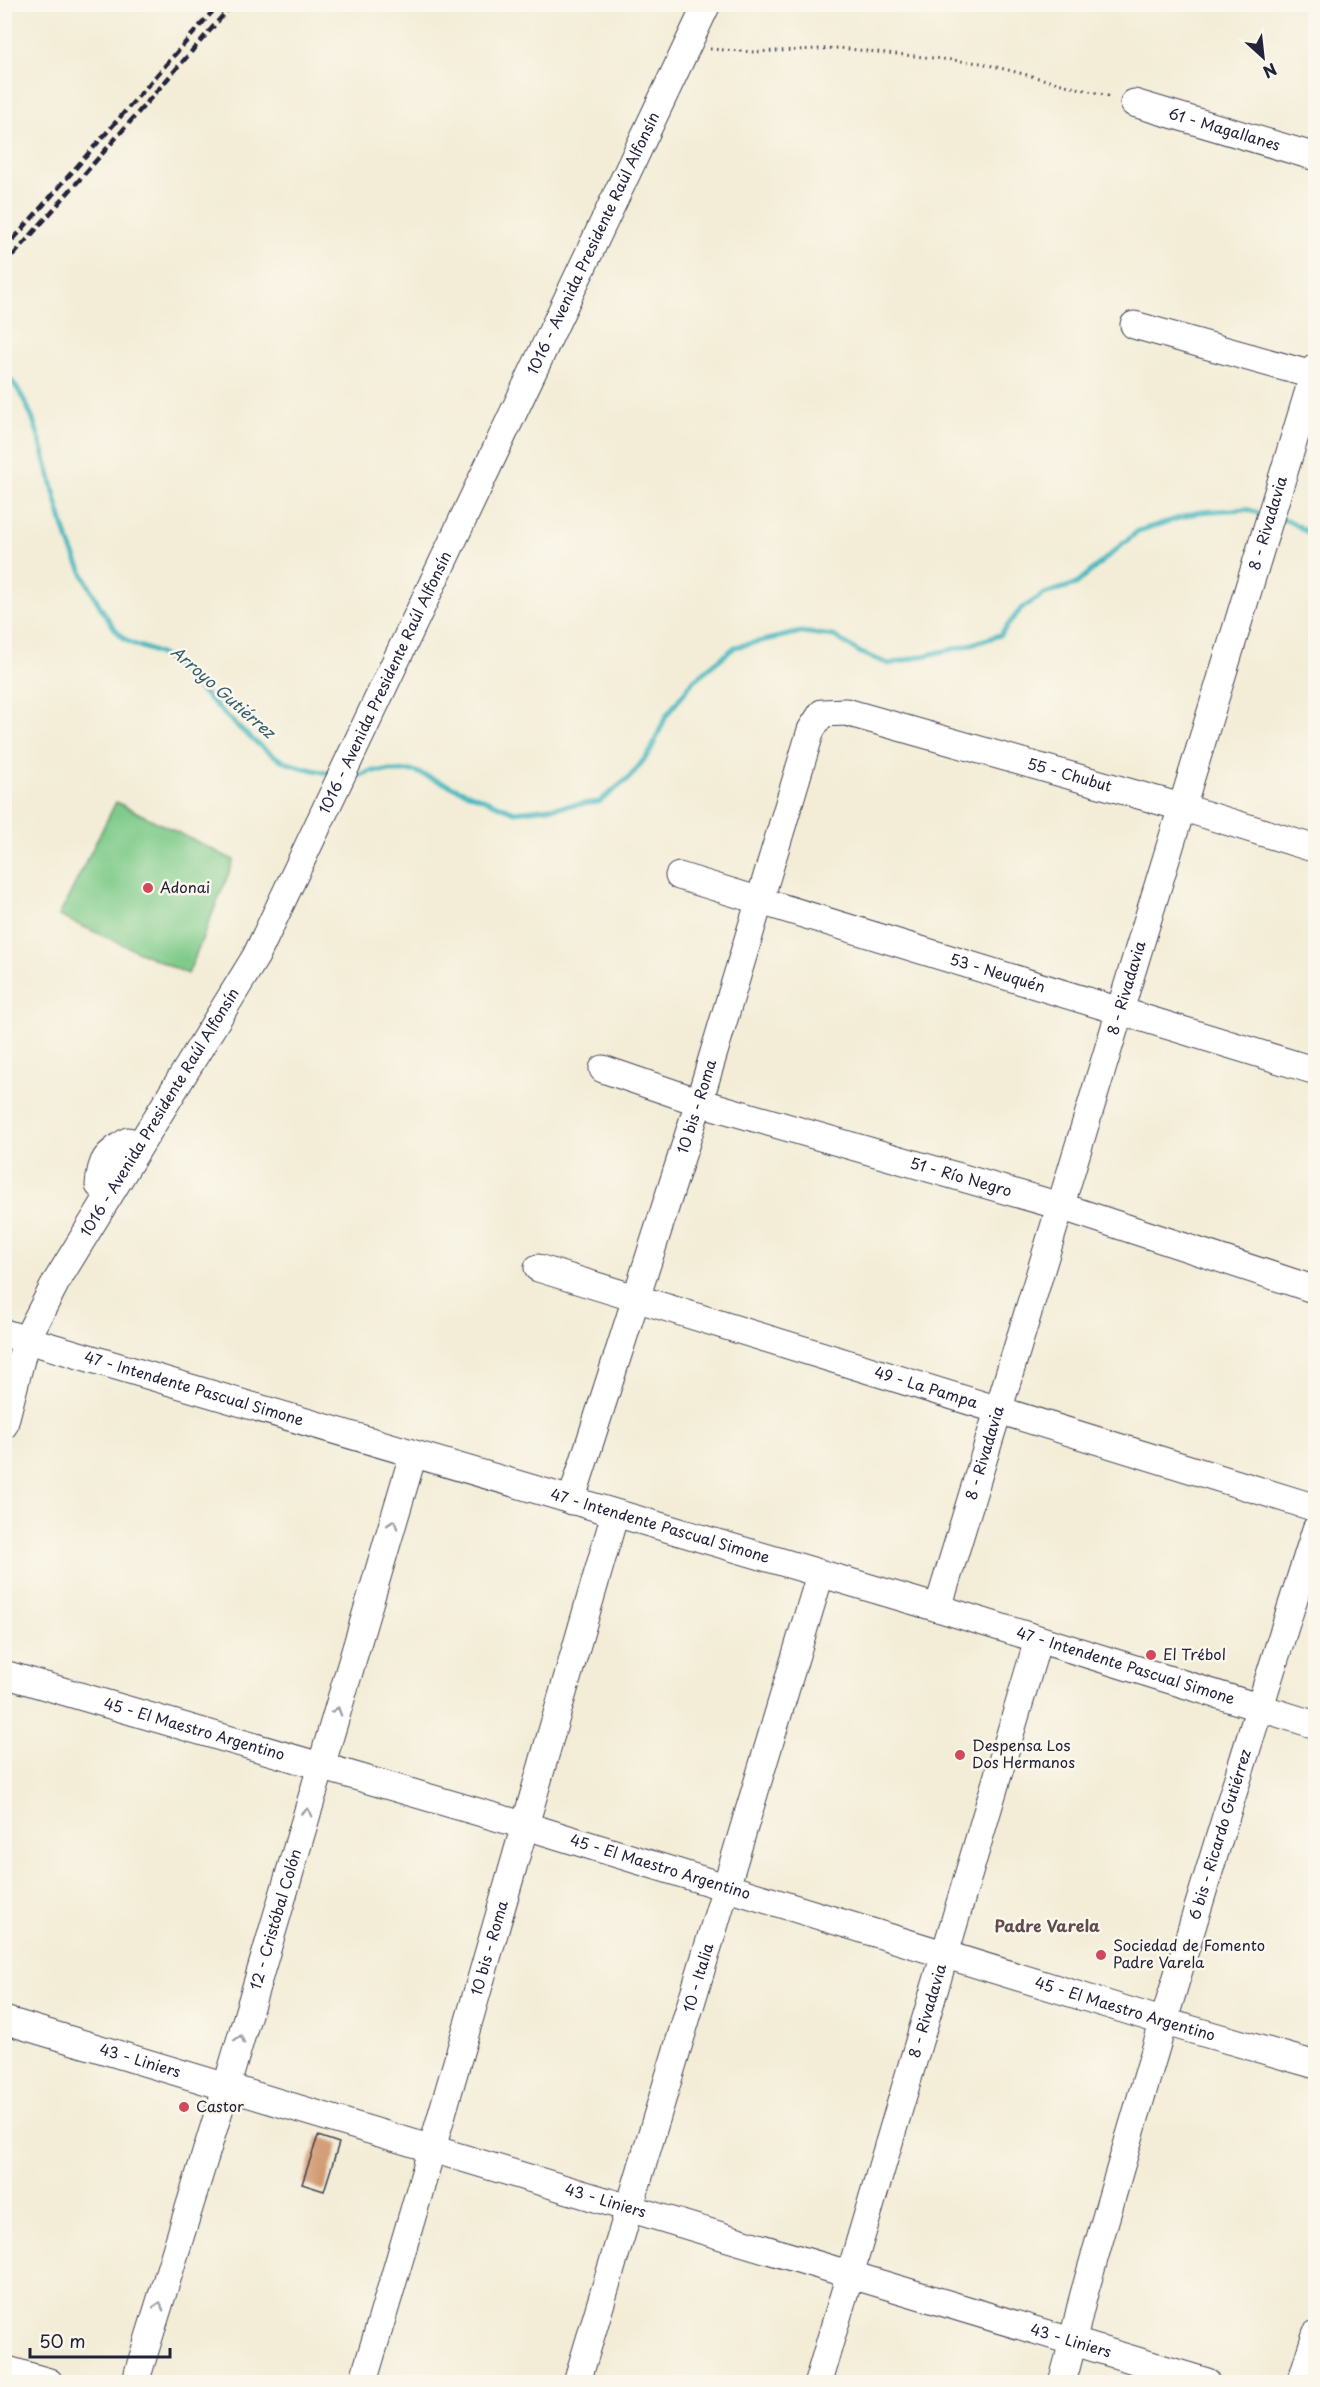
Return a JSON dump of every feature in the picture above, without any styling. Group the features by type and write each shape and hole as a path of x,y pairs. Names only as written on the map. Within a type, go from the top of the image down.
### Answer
{"street":[{"name":"1016 - Avenida Presidente Raúl Alfonsín","path":"4,1425 15,1337 56,1282 256,956 706,4"},
{"name":"61 - Magallanes","path":"1134,103 1316,158"},
{"path":"1134,325 1315,373"},
{"name":"8 - Rivadavia","path":"938,1608 1262,537 1315,373"},
{"name":"55 - Chubut","path":"822,713 846,712 1181,807 1316,849"},
{"name":"10 bis - Roma","path":"571,1501 634,1298 699,1102 811,730 822,713"},
{"name":"53 - Neuquén","path":"679,876 1316,1071"},
{"name":"51 - Río Negro","path":"603,1069 699,1102 1060,1206 1316,1290"},
{"name":"49 - La Pampa","path":"538,1268 1316,1508"},
{"name":"47 - Intendente Pascual Simone","path":"15,1337 938,1608 1316,1725"},
{"name":"12 - Cristóbal Colón","path":"138,2382 141,2362 227,2085 413,1455"},
{"name":"10 bis - Roma","path":"363,2382 433,2149 523,1825 615,1514"},
{"name":"6 bis - Ricardo Gutiérrez","path":"1062,2382 1165,2022 1259,1706 1316,1529"},
{"name":"10 - Italia","path":"577,2382 820,1575"},
{"name":"8 - Rivadavia","path":"818,2382 1038,1640"},
{"name":"45 - El Maestro Argentino","path":"4,1674 523,1825 1165,2022 1316,2065"},
{"name":"43 - Liniers","path":"4,2020 227,2085 629,2210 1207,2382"},
{"path":"1301,2382 1316,2334"},
{"path":"4,2369 49,2382"}],"path":[{"path":"685,47 755,52 839,48 981,63 1134,103"}],"green space":[{"name":"Adonai","path":"116,802 234,860 188,974 59,916"}],"building":[{"path":"318,2136 339,2143 324,2191 302,2184"}],"waterway":[{"name":"Arroyo Gutiérrez","path":"4,373 17,388 36,427 67,537 77,562 109,621 126,640 168,659 242,731 274,755 293,765 332,774"},
{"name":"Arroyo Gutiérrez","path":"350,779 371,771 414,771 515,812 599,802 630,777 650,752 666,716 694,680 735,647 801,632 834,636 861,653 889,664 966,646 1000,635 1021,609 1044,594 1076,584 1138,531 1199,512 1246,509 1262,514"},
{"name":"Arroyo Gutiérrez","path":"1277,518 1289,521 1316,537"}],"railway":[{"path":"4,250 219,4"},
{"path":"4,266 233,4"}],"place":[{"name":"Adonai","path":"148,888"},
{"name":"El Trébol","path":"1151,1655"},
{"name":"Despensa Los Dos Hermanos","path":"960,1755"},
{"name":"Sociedad de Fomento Padre Varela","path":"1101,1955"},
{"name":"Castor","path":"184,2107"}],"district":[{"name":"Padre Varela","path":"1047,1926"}]}
